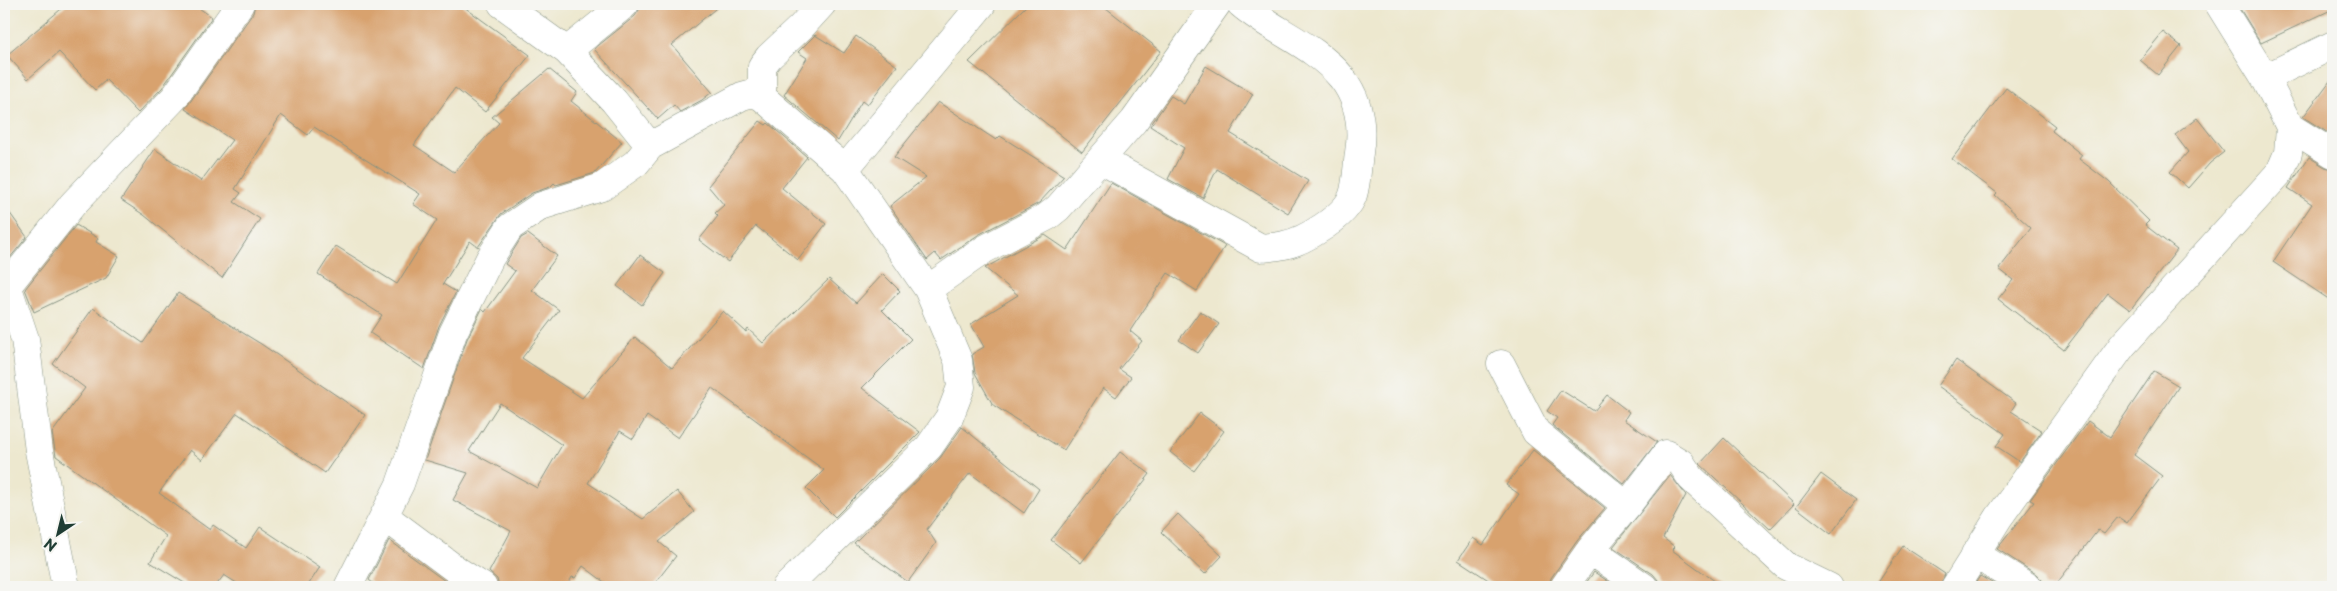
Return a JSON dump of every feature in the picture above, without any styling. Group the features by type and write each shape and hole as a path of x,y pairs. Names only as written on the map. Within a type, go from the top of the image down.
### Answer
{"street":[{"path":"66,587 39,451 25,339 6,281 73,204 174,98 240,4"},
{"path":"502,4 567,51 614,101 650,146"},
{"path":"567,51 625,4"},
{"path":"762,97 762,66 822,4"},
{"path":"845,169 982,4"},
{"path":"928,289 985,249 1048,216 1058,208 1134,121 1218,4"},
{"path":"1101,160 1261,248 1285,245 1305,237 1330,222 1342,211 1352,196 1361,140 1359,116 1353,95 1341,77 1320,57 1240,4"},
{"path":"2219,4 2265,78 2290,127 2333,154"},
{"path":"2265,78 2333,45"},
{"path":"348,587 400,484 453,333 490,258 510,227 541,206 602,187 636,162 650,146 742,96 753,93 762,97 845,169 928,289 958,360 961,387 949,418 929,447 786,587"},
{"path":"1955,587 2014,496 2122,346 2280,172 2288,153 2290,127"},
{"path":"1501,364 1536,432 1627,506"},
{"path":"1564,587 1590,550 1627,506 1666,454 1680,463 1691,478 1786,566 1829,587"},
{"path":"384,516 458,572 482,587"},
{"path":"1590,550 1644,587"},
{"path":"1975,554 2028,587"}],"building":[{"path":"67,4 193,4 212,17 162,88 138,113 106,80 95,90 59,52 28,79 7,55"},
{"path":"255,4 460,4 530,55 485,112 455,88 414,145 454,172 499,123 492,117 549,69 577,92 571,101 622,142 595,173 556,185 554,183 550,187 532,193 501,214 478,247 470,241 443,284 456,292 439,326 424,369 370,333 382,315 318,274 336,246 397,284 437,220 413,204 420,194 314,127 308,135 281,115 235,189 241,193 234,202 260,219 222,278 144,215 121,200 155,149 201,181 232,140 185,109 253,13"},
{"path":"640,4 721,4 672,45 712,92 680,112 674,105 658,119 594,49 635,16"},
{"path":"1028,4 1101,4 1161,51 1082,152 969,62"},
{"path":"2237,4 2333,4 2333,9 2261,43"},
{"path":"2163,32 2181,46 2158,75 2140,60"},
{"path":"815,35 844,53 856,36 897,66 867,105 862,101 838,141 784,95 807,58 798,52"},
{"path":"1206,66 1253,94 1230,133 1308,181 1288,213 1217,169 1203,198 1168,179 1184,148 1150,126 1171,96 1184,104"},
{"path":"2333,77 2333,136 2303,117"},
{"path":"2006,88 2055,126 2052,131 2082,155 2079,159 2109,182 2149,221 2145,225 2177,250 2130,310 2108,293 2064,350 1998,299 2013,280 1999,269 2031,228 1995,195 1997,193 1952,159"},
{"path":"938,102 996,140 1000,136 1064,176 1039,203 978,235 941,260 935,253 927,260 890,206 926,177 894,157"},
{"path":"2197,118 2224,152 2210,163 2188,188 2170,172 2188,152 2175,135"},
{"path":"760,121 766,125 768,123 807,157 782,188 826,224 798,260 756,226 728,262 699,240 718,216 715,213 724,205 708,186"},
{"path":"2309,157 2325,167 2333,169 2333,302 2273,262 2312,204 2288,188"},
{"path":"1111,183 1225,246 1197,291 1168,273 1130,331 1142,341 1119,369 1131,377 1116,397 1103,388 1064,450 993,405 975,373 972,354 984,347 971,324 1018,295 985,268 1045,235 1067,250"},
{"path":"4,205 27,237 9,259 4,252"},
{"path":"76,225 98,238 96,242 119,256 106,278 34,312 25,289"},
{"path":"528,234 557,256 532,290 559,310 522,358 582,398 635,337 672,368 723,311 746,332 748,329 763,343 829,279 856,303 883,274 900,291 882,310 911,339 862,388 920,432 835,517 806,488 824,470 712,388 678,438 647,416 633,439 620,431 588,483 643,519 677,491 694,512 659,542 676,556 652,587 611,587 583,566 575,578 572,577 567,587 499,587 497,579 489,572 511,531 453,500 468,473 425,460 467,339 482,309 485,312 515,271 505,264 521,238","holes":["500,403 562,445 537,488 469,451"]},
{"path":"640,255 665,273 642,305 617,286"},
{"path":"178,293 261,344 365,415 325,473 237,413 202,460 190,450 159,493 210,530 213,525 246,548 260,527 320,567 307,587 243,587 224,575 215,587 191,587 150,562 166,536 56,456 52,433 85,388 53,364 93,308 143,343"},
{"path":"1200,311 1219,324 1198,353 1179,340"},
{"path":"1956,360 2016,403 2011,411 2042,431 2020,462 1996,446 2005,434 1938,386"},
{"path":"2154,371 2179,386 2134,455 2162,476 2127,523 2118,517 2104,534 2098,530 2054,587 2044,587 2042,580 2036,574 1997,549 2034,502 2030,500 2088,421 2110,437"},
{"path":"1561,390 1594,411 1607,395 1629,412 1624,420 1657,442 1624,484 1552,425 1557,418 1547,411"},
{"path":"1200,413 1224,431 1194,471 1170,452"},
{"path":"962,427 1039,489 1024,513 970,473 927,529 936,543 908,582 854,543 940,458"},
{"path":"1724,438 1794,504 1770,529 1700,464"},
{"path":"1533,450 1605,508 1577,541 1551,578 1549,587 1499,587 1458,560 1473,538 1483,545 1519,494 1506,485"},
{"path":"1120,452 1150,474 1081,563 1051,540"},
{"path":"1821,474 1856,500 1831,534 1796,507"},
{"path":"1670,475 1686,495 1663,538 1675,547 1672,550 1723,587 1659,587 1658,580 1653,574 1613,547"},
{"path":"1178,514 1222,556 1205,574 1161,532"},
{"path":"389,540 454,587 378,587 369,580"},
{"path":"1903,546 1945,574 1940,587 1875,587"},
{"path":"1594,572 1617,587 1583,587"},
{"path":"1980,576 1999,587 1973,587"}]}
